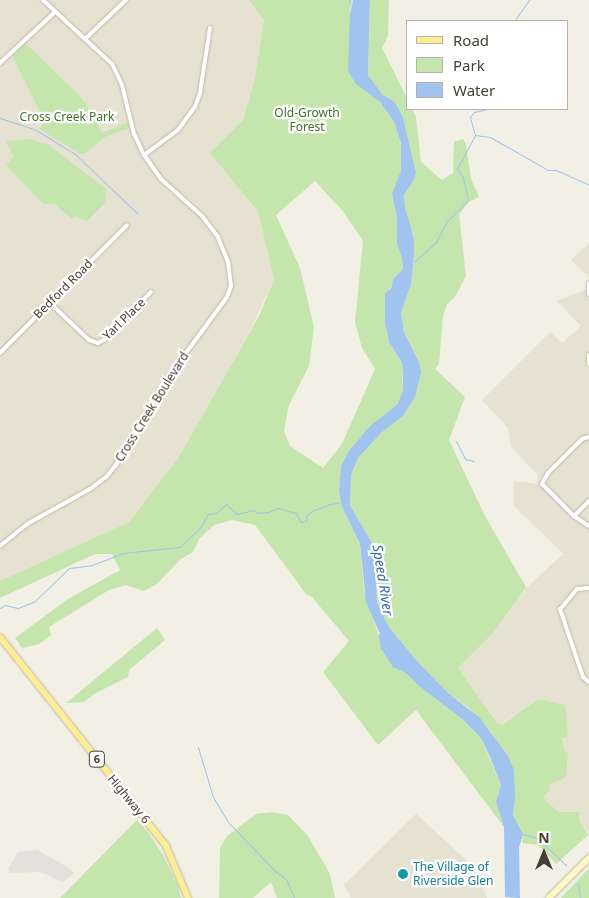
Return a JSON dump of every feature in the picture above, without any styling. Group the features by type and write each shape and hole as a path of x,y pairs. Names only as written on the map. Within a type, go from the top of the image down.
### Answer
{"main road":[{"name":"Highway 6","path":"0,637 166,846 188,898"},
{"path":"549,898 589,858"}],"street":[{"name":"Cross Creek Boulevard","path":"0,546 27,524 90,488 107,476 116,465 169,376 227,297 231,274 218,238 202,216 161,179 144,154 134,134 118,74 112,64 43,0"},
{"path":"85,40 126,0"},
{"path":"0,63 55,12"},
{"path":"144,154 178,130 194,107 200,93 210,28"},
{"name":"Bedford Road","path":"0,353 127,225"},
{"path":"589,283 589,294"},
{"name":"Yarl Place","path":"50,303 89,340 98,342 104,340 151,292"},
{"path":"589,355 589,364"},
{"path":"589,437 582,439 542,480 544,489 574,516 589,526"},
{"path":"574,516 589,501"},
{"path":"589,588 576,589 565,600 560,609 583,676 589,682"}],"shaded area":[{"path":"0,0 249,0 264,20 255,78 243,120 210,153 258,212 274,279 250,331 179,458 129,522 0,581"},
{"path":"589,243 589,277 571,260"},
{"path":"589,288 589,835 579,819 559,812 543,798 565,751 562,738 538,699 502,724 497,723 458,668 494,631 526,588 563,554 514,506 514,481 537,484 538,475 511,447 508,428 482,400 550,332 562,343 581,326 557,301"},
{"path":"416,814 475,868 487,898 351,898 344,885"},
{"path":"37,850 68,867 74,873 63,882 40,872 10,873 8,869 18,852"}],"green space":[{"name":"Old-Growth Forest","path":"249,0 353,0 350,5 357,84 380,102 394,122 401,143 401,170 392,195 397,218 397,244 402,258 403,269 393,279 391,289 385,293 385,323 389,342 402,363 403,390 398,405 370,426 348,452 341,466 339,491 342,507 360,544 364,590 378,633 390,657 419,686 451,708 481,738 501,785 496,802 504,827 416,710 378,745 323,672 349,641 312,597 306,594 255,525 233,520 214,525 199,539 193,552 181,559 157,584 144,591 126,585 109,590 49,627 51,635 39,644 22,648 15,638 68,599 120,570 112,554 95,554 0,598 0,581 129,522 179,457 259,316 274,279 258,212 210,153 243,120 255,78 264,20","holes":["315,181 342,210 363,241 355,322 362,348 375,369 342,444 323,468 290,446 284,431 289,405 309,366 314,327 300,268 276,215"]},
{"path":"370,0 389,0 388,36 382,48 406,96 406,110 412,110 416,117 421,162 442,180 453,173 454,142 463,139 466,144 471,179 479,197 469,202 459,214 466,276 455,297 447,304 443,316 439,364 435,369 465,397 449,440 485,516 526,587 494,632 458,668 497,723 503,724 538,699 565,705 568,737 562,738 565,751 568,752 566,777 549,785 550,789 543,798 559,812 579,812 579,819 588,835 556,864 538,845 522,843 523,834 513,815 515,800 491,732 469,708 447,692 417,661 389,627 377,602 375,548 350,505 351,475 358,458 381,433 403,416 415,397 419,362 404,332 401,313 411,284 414,255 414,239 405,207 404,195 414,180 395,102 383,95 368,75"},
{"name":"Cross Creek Park","path":"25,43 79,95 94,116 102,133 128,122 129,128 105,137 84,154 79,153 39,129 45,122 12,56"},
{"path":"30,139 49,145 106,189 105,203 87,221 74,216 72,219 54,204 43,204 6,165 14,156 5,141"},
{"path":"157,628 165,640 129,670 128,677 94,694 84,702 66,703"},
{"path":"272,812 288,815 308,836 330,874 335,898 277,898 271,882 253,898 219,898 220,848 227,836 256,814"},
{"path":"137,820 148,832 163,855 178,886 181,898 60,898"},
{"path":"589,868 589,898 561,898 577,881"}],"water":[{"path":"353,0 370,0 368,75 383,95 395,102 403,118 416,173 414,180 404,195 405,207 414,239 414,255 411,284 401,313 404,332 419,362 421,372 415,397 403,416 381,433 358,458 351,475 350,505 375,548 377,602 389,627 417,661 447,692 480,718 508,756 514,770 515,800 513,815 523,834 519,848 520,898 505,897 504,827 496,802 501,785 490,757 481,738 461,718 419,686 390,657 366,602 360,544 342,507 339,491 341,466 348,452 370,426 398,404 403,390 402,363 389,342 385,323 385,293 391,289 393,279 403,269 402,258 397,244 397,218 392,194 401,170 401,143 394,122 380,102 356,84 348,71 350,14"}],"waterway":[{"path":"349,0 351,6"},
{"path":"515,20 529,0"},
{"path":"414,262 436,242 447,221 468,200 463,177 457,169 475,135 470,117 474,112 483,110"},
{"path":"0,118 36,130 75,154 137,213"},
{"path":"475,135 490,137 548,170 556,170 589,185"},
{"path":"456,441 465,459 474,461"},
{"path":"0,608 5,605 18,608 35,601 69,568 92,565 123,553 180,547 200,528 208,514 216,513 226,504 237,514 253,510 258,513 268,512 278,508 296,513 301,522 306,521 306,516 312,511 330,504 342,502"},
{"name":"Speed River","path":"382,636 384,647 395,664 409,670"},
{"path":"198,747 213,797 228,822 274,870 286,879 294,898"},
{"path":"523,834 537,838 566,865"},
{"path":"578,884 580,898"}],"place":[{"name":"The Village of Riverside Glen","path":"403,874"}]}
